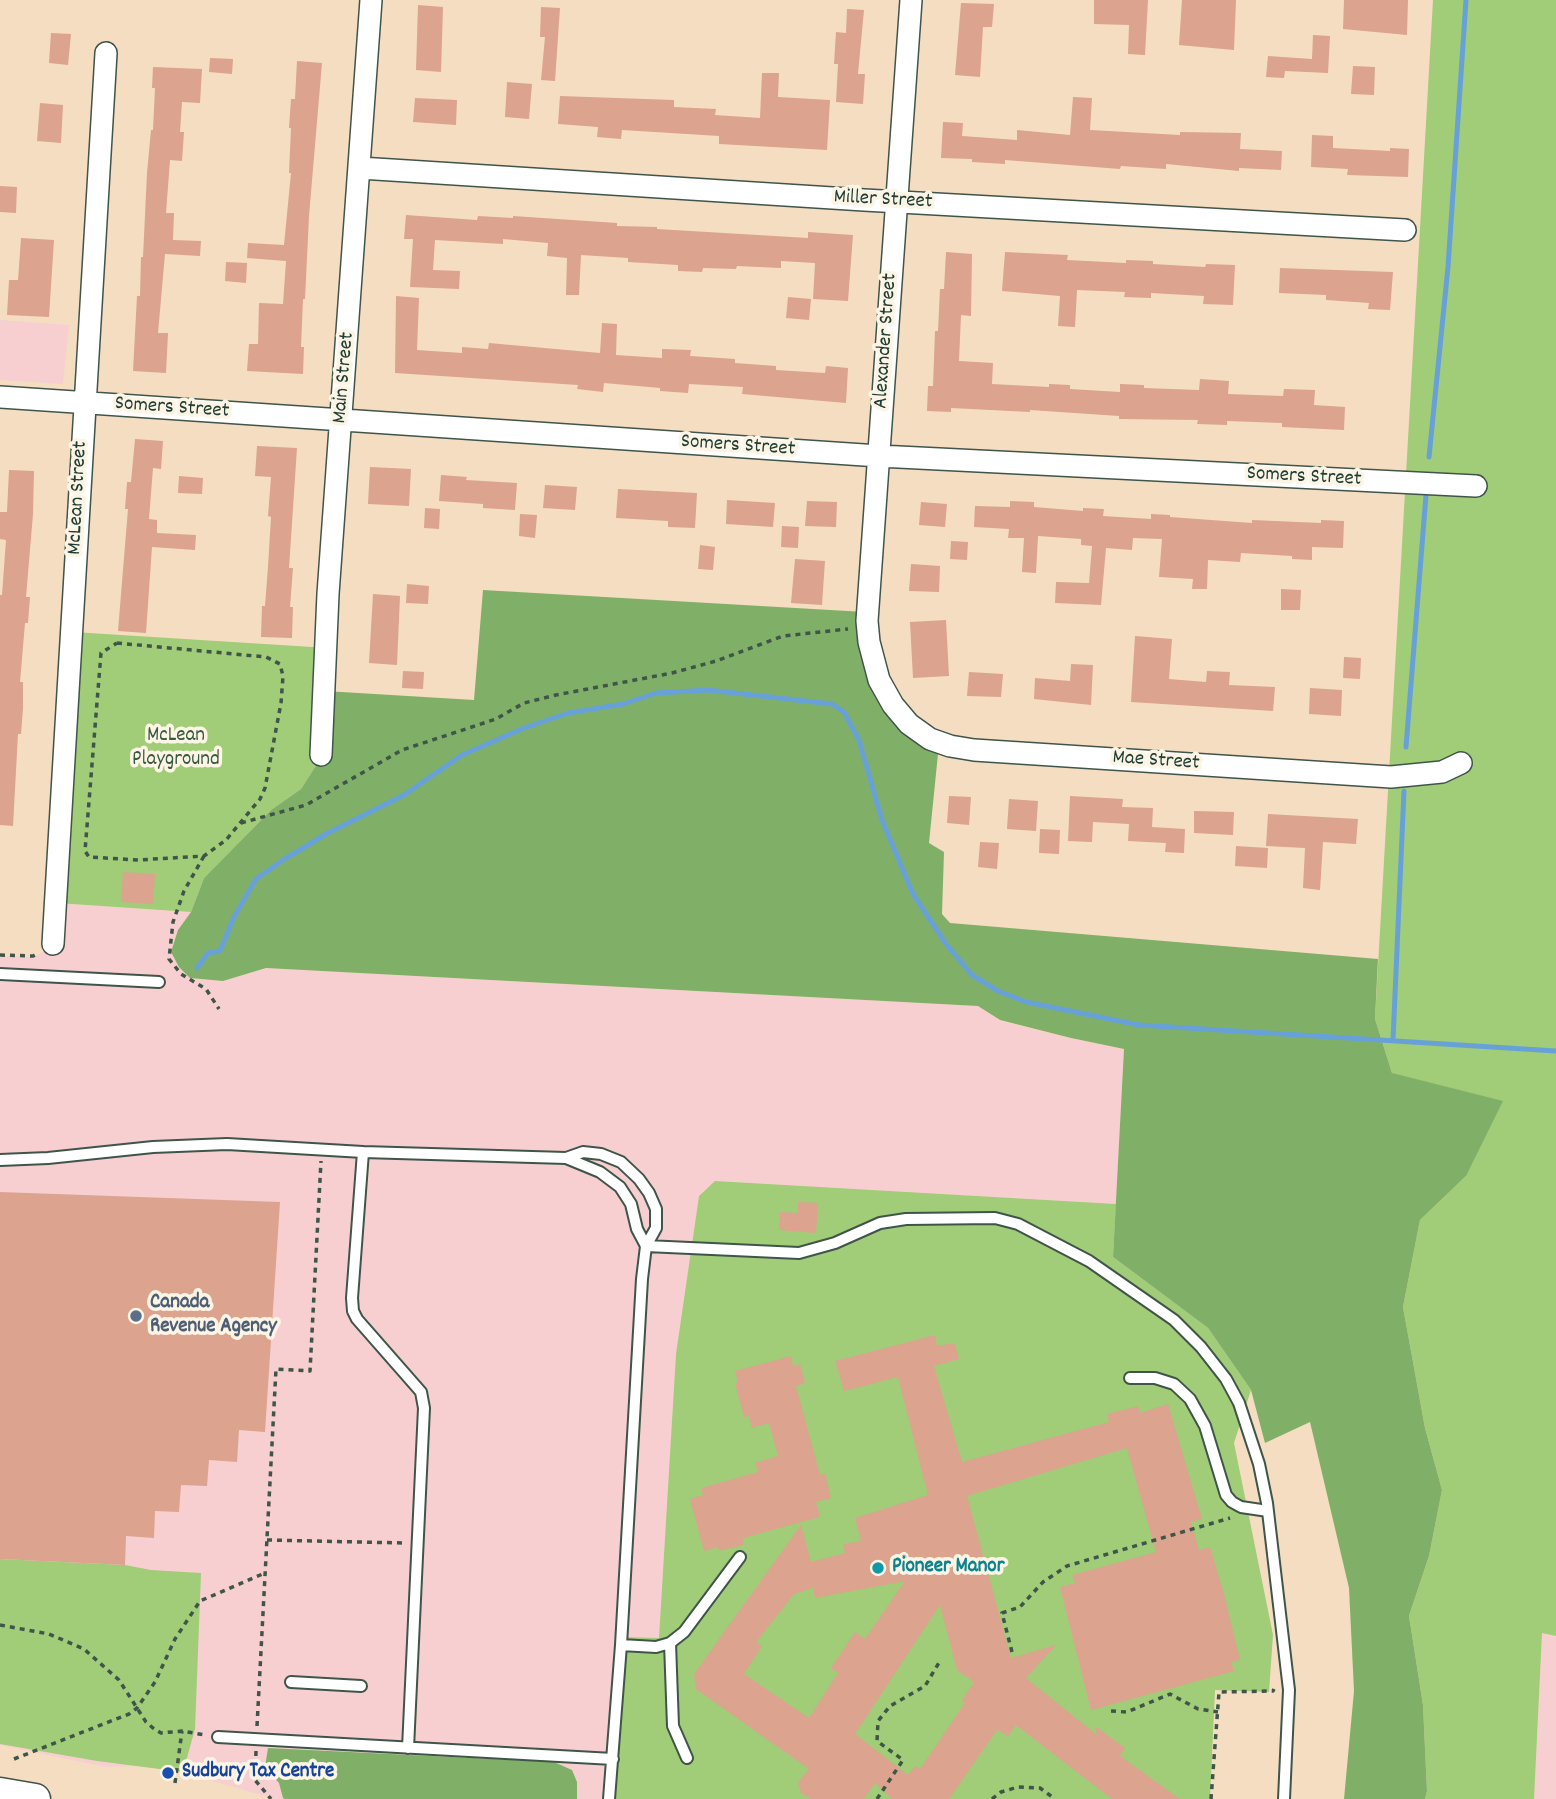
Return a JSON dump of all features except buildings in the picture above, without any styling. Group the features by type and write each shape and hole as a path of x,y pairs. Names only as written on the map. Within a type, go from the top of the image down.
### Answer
{"main road":[{"path":"0,1793 35,1799"}],"street":[{"name":"Main Street","path":"321,755 328,593 371,0"},
{"name":"Alexander Street","path":"878,680 868,627 911,0"},
{"name":"McLean Street","path":"53,944 106,53"},
{"name":"Miller Street","path":"360,168 897,202 1405,230"},
{"name":"Somers Street","path":"0,397 879,456 1476,486"},
{"name":"Mae Street","path":"878,680 893,705 909,724 930,739 974,750 1391,777 1443,772 1461,763"}],"lane":[{"path":"0,974 159,982"},
{"path":"0,1160 202,1145 566,1158 600,1172 620,1187 631,1204 637,1229 646,1246"},
{"path":"363,1152 353,1311 421,1392 424,1408 408,1748"},
{"path":"566,1158 583,1152 601,1154 621,1163 639,1179 656,1209 656,1228 646,1246 638,1331 621,1645 609,1799"},
{"path":"646,1246 799,1253 835,1243 880,1223 906,1219 995,1218 1018,1224 1088,1261 1174,1320 1215,1363 1239,1404 1250,1433 1268,1511 1289,1685 1284,1799"},
{"path":"1130,1378 1154,1378 1174,1384 1190,1399 1205,1426 1226,1495 1241,1507 1268,1511"},
{"path":"621,1645 656,1647 670,1643 684,1632 740,1557"},
{"path":"670,1643 673,1726 687,1758"},
{"path":"292,1682 361,1686"},
{"path":"218,1737 613,1759"}],"path":[{"path":"240,823 306,805 402,750 496,719 524,704 556,695 672,673 716,661 783,636 868,627"},
{"path":"204,856 138,860 89,857 85,852 101,653 117,642 266,657 280,664 283,676 281,704 265,788 260,799 226,840 204,856 184,891 173,922 169,959 181,974 206,989 219,1009"},
{"path":"0,955 33,956 53,944"},
{"path":"271,1799 255,1780 276,1369 310,1371 322,1150"},
{"path":"1012,1652 1002,1613 1020,1607 1042,1582 1068,1566 1240,1515"},
{"path":"266,1540 405,1543 406,1530"},
{"path":"14,1759 129,1714 155,1682 175,1639 200,1601 265,1573"},
{"path":"0,1625 50,1634 84,1649 119,1680 153,1728 161,1732 182,1731 218,1737"},
{"path":"877,1799 903,1760 877,1741 878,1721 890,1706 925,1686 940,1661"},
{"path":"1211,1799 1219,1692 1273,1691 1276,1685 1289,1685"},
{"path":"1111,1711 1127,1712 1170,1694 1198,1709 1217,1712"},
{"path":"175,1783 182,1731"},
{"path":"992,1799 1001,1792 1018,1787 1040,1788 1055,1799"}],"shaded area":[{"path":"0,320 69,325 63,384 0,380"},
{"path":"57,903 191,912 178,930 179,967 190,978 223,981 266,968 979,1006 1000,1021 1124,1049 1116,1204 715,1181 699,1196 676,1354 659,1638 624,1637 612,1784 601,1799 275,1799 181,1772 144,1766 106,1767 0,1745 0,956 34,957 55,945"},
{"path":"1542,1633 1556,1636 1556,1799 1534,1799"}],"green space":[{"path":"1433,0 1556,0 1556,1636 1542,1633 1534,1799 1425,1799 1427,1791 1423,1705 1409,1616 1429,1556 1442,1490 1425,1428 1403,1307 1420,1220 1466,1176 1392,1073 1375,1019"},
{"path":"483,590 865,612 876,682 939,744 929,843 944,852 942,914 950,923 1378,959 1375,1019 1392,1073 1503,1101 1466,1176 1420,1220 1403,1307 1425,1428 1442,1490 1429,1556 1409,1616 1423,1705 1427,1791 1425,1799 1344,1799 1354,1691 1349,1588 1310,1422 1265,1443 1251,1390 1208,1328 1113,1257 1124,1049 1000,1020 978,1006 266,968 223,981 190,978 179,967 171,952 178,930 191,912 204,878 271,810 301,789 322,756 325,691 474,700"},
{"name":"McLean Playground","path":"73,632 328,648 322,756 301,789 271,810 204,878 191,912 57,903"},
{"path":"715,1181 1116,1204 1113,1257 1208,1328 1251,1390 1234,1443 1273,1635 1269,1692 1215,1690 1210,1799 610,1799 623,1637 659,1638 676,1354 699,1196"},
{"path":"0,1559 125,1565 151,1570 201,1573 195,1729 183,1772 97,1761 0,1744"},
{"path":"268,1748 554,1762 572,1770 577,1782 577,1799 285,1799 279,1783 265,1767"}],"waterway":[{"path":"1429,457 1448,267 1466,0"},
{"path":"1406,747 1426,495"},
{"path":"197,968 208,953 220,951 234,917 256,879 326,834 404,795 462,755 524,728 568,713 623,704 656,693 708,690 832,704 844,712 859,740 882,820 913,894 946,944 972,975 998,991 1026,1002 1139,1025 1556,1051"},
{"path":"1393,1040 1404,791"}],"place":[{"name":"Canada Revenue Agency","path":"136,1316"},
{"name":"Pioneer Manor","path":"878,1568"},
{"name":"Sudbury Tax Centre","path":"168,1773"}]}
